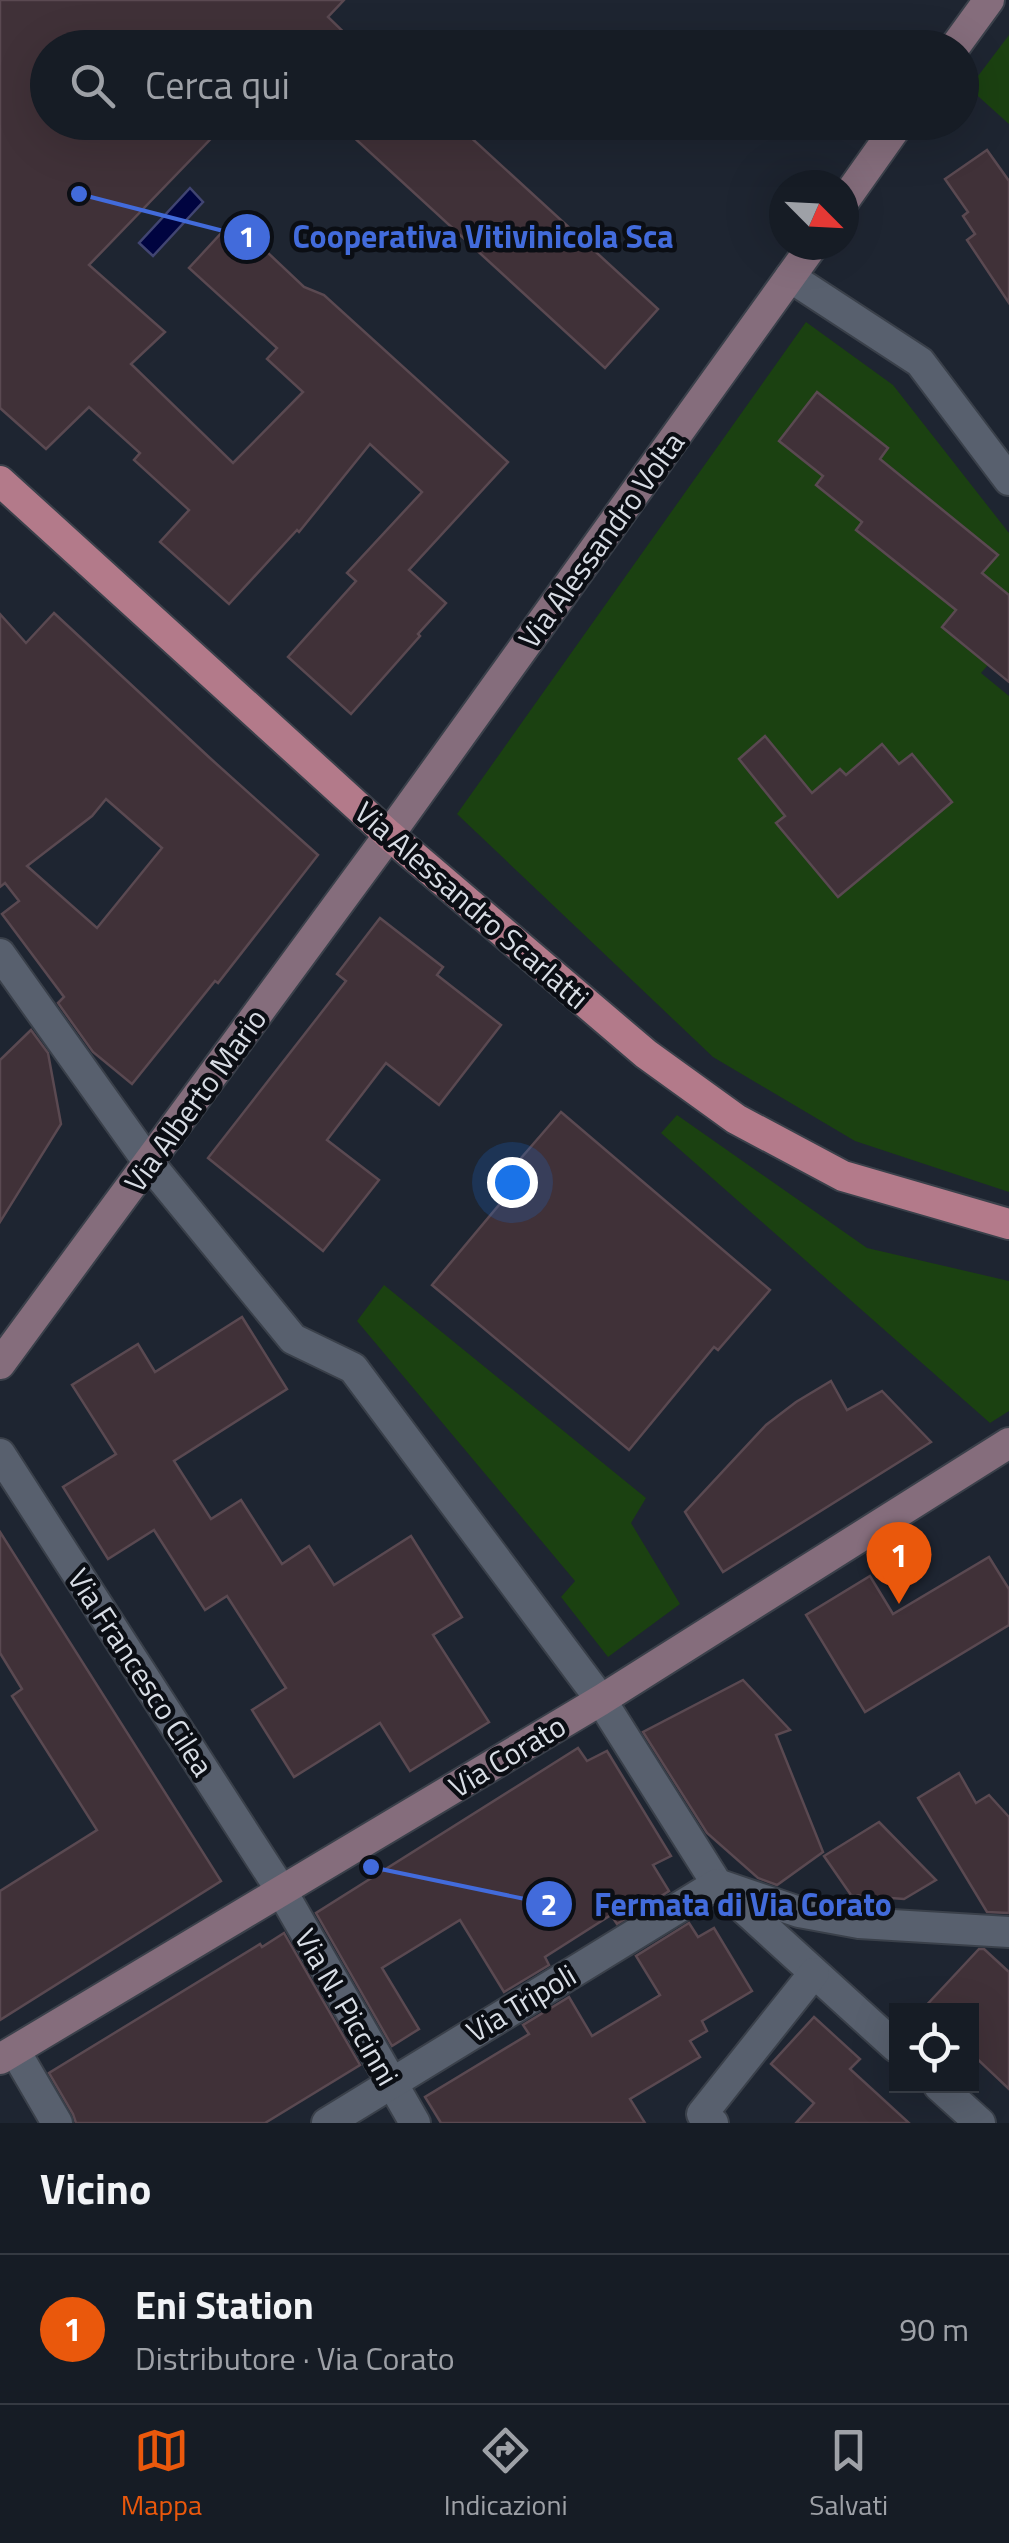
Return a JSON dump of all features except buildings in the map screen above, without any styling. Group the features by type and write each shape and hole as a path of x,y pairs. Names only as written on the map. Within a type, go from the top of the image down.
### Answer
{"main road":[{"name":"Via Alessandro Scarlatti","path":"0,481 390,836 646,1054 736,1119 844,1176 1009,1224"}],"street":[{"path":"967,30 989,0"},
{"path":"859,180 887,140"},
{"name":"Via Alessandro Volta","path":"390,836 802,260"},
{"path":"790,277 920,362 1009,480"},
{"name":"Via Alberto Mario","path":"0,1364 390,836"},
{"path":"0,954 148,1162 293,1339 354,1368 601,1700 717,1884 889,2041"},
{"name":"Via Corato","path":"7,2055 601,1700 1009,1443"},
{"name":"Via Francesco Cilea","path":"0,1454 281,1890"},
{"path":"717,1884 799,1912 859,1923 1009,1932"},
{"name":"Via Tripoli","path":"327,2123 717,1884"},
{"name":"Via N. Piccinni","path":"281,1890 415,2123"},
{"path":"703,2120 814,1973"},
{"path":"7,2055 57,2123"},
{"path":"947,2093 980,2123"}],"green space":[{"path":"1009,35 1009,124 979,97 979,75"},
{"path":"806,322 893,385 1009,533 1009,595 980,576 997,554 948,514 920,501 925,494 880,458 887,448 818,392 779,440 823,476 816,485 957,608 942,627 988,665 981,673 1009,696 1009,1192 855,1141 713,1057 457,814","holes":["882,744 899,764 913,754 952,802 838,897 777,823 840,770 846,775"]},
{"path":"677,1115 867,1248 1009,1281 1009,1411 990,1423 661,1133"},
{"path":"384,1285 646,1498 631,1523 680,1604 608,1657 561,1597 575,1581 357,1321"}],"shaded area":[{"path":"190,188 203,202 153,256 139,243"}],"place":[{"name":"Cooperativa Vitivinicola Sca","path":"79,194"},
{"name":"Eni Station","path":"899,1604"},
{"name":"Fermata di Via Corato","path":"371,1867"}]}
